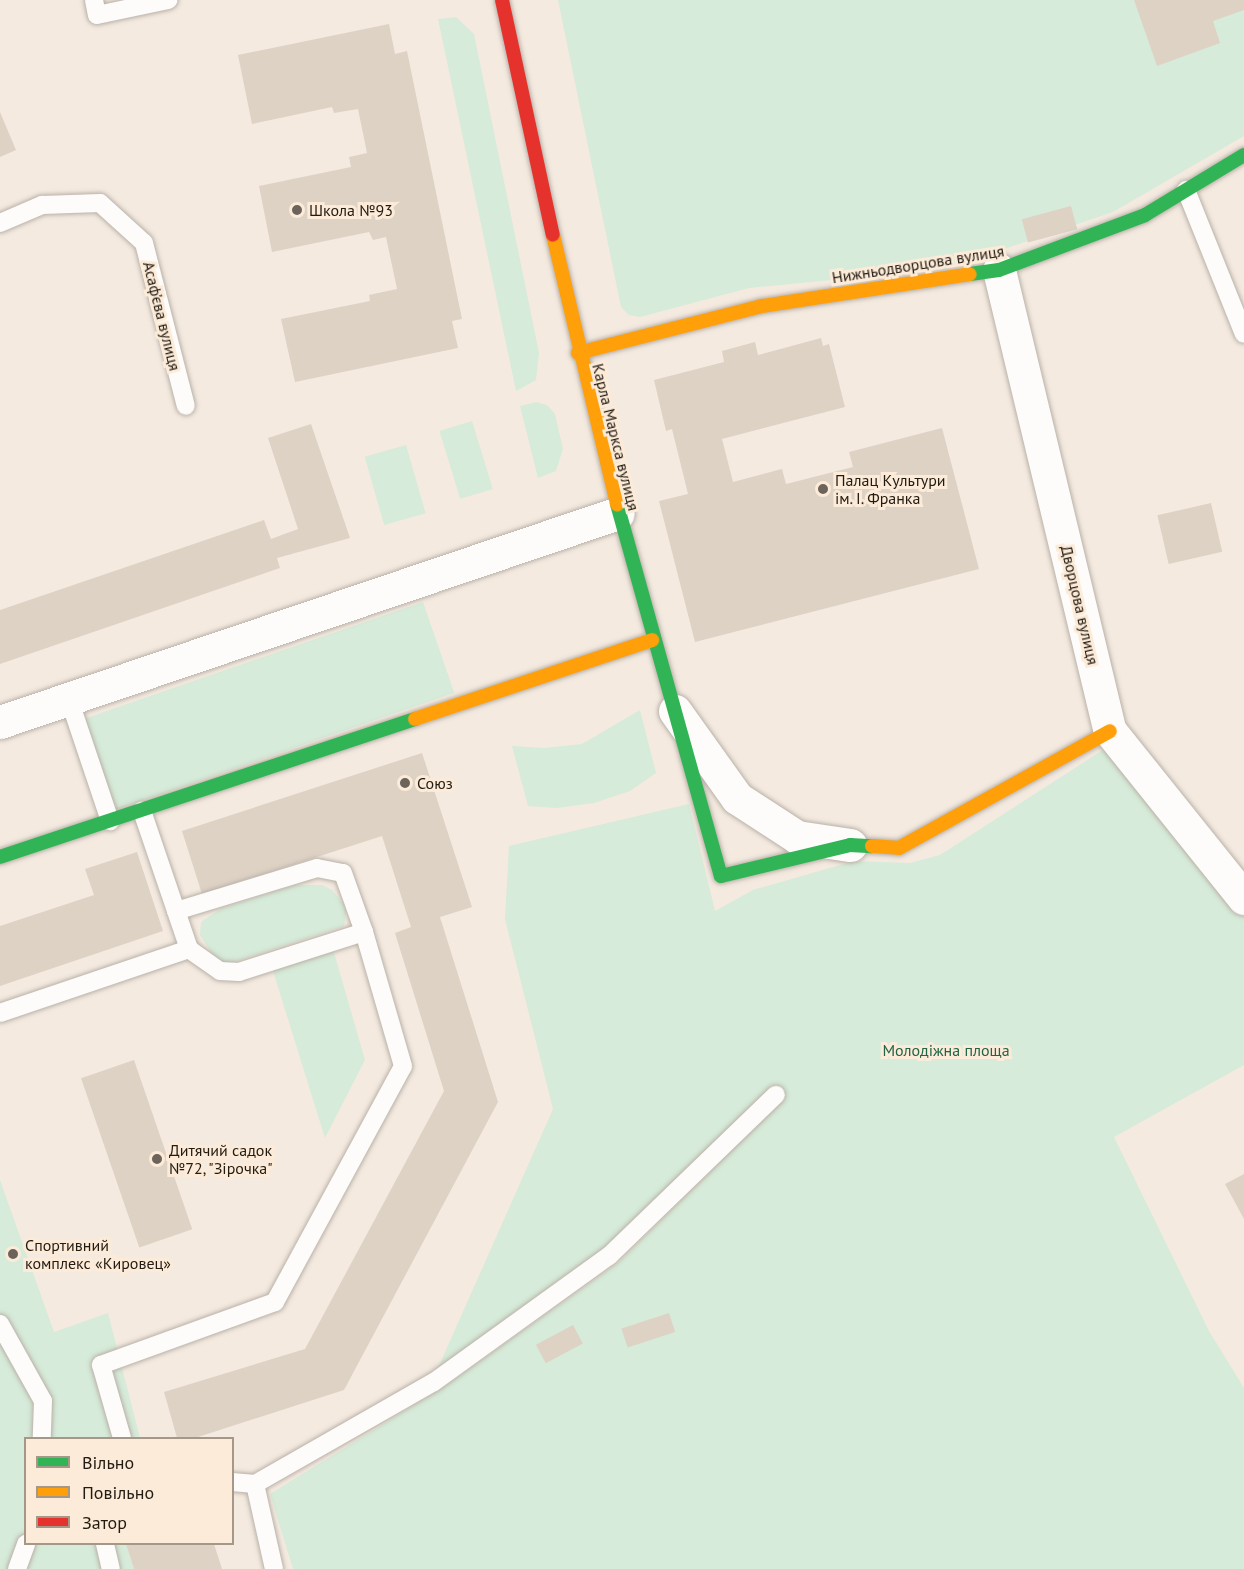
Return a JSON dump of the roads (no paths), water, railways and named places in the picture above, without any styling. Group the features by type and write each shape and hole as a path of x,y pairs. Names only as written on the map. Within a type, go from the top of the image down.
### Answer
{"street":[{"name":"Карла Маркса вулиця","path":"502,0 578,353 652,640 721,876 850,845"},
{"name":"Нижньодворцова вулиця","path":"578,353 762,306 999,270 1145,215 1244,155"},
{"name":"Дворцова вулиця","path":"999,270 1110,731 1244,898"},
{"path":"0,722 618,513"},
{"path":"0,857 652,640"},
{"path":"670,703 736,798 797,837 850,845 899,848 1110,731"}],"lane":[{"path":"94,0 97,15 168,0"},
{"path":"1186,190 1244,334"},
{"name":"Асаф’єва вулиця","path":"0,223 42,206 99,203 144,243 186,406"},
{"path":"69,699 110,821"},
{"path":"142,810 189,949 220,971 239,972 364,932"},
{"path":"122,1437 101,1365 275,1302 403,1066 364,932 343,873 316,868 176,911"},
{"path":"0,1013 189,949"},
{"path":"234,1482 255,1484 434,1382 609,1256 776,1095"},
{"path":"0,1324 43,1401 42,1437"},
{"path":"255,1484 274,1569"},
{"path":"18,1569 26,1545"},
{"path":"105,1545 111,1569"}],"place":[{"name":"Школа №93","path":"297,210"},
{"name":"Палац Культури ім. І. Франка","path":"823,489"},
{"name":"Союз","path":"405,783"},
{"name":"Дитячий садок №72, \"Зірочка\"","path":"157,1159"},
{"name":"Cпортивний комплекс «Кировец»","path":"13,1254"}],"park label":[{"name":"Молодіжна площа","path":"946,1050"}]}
